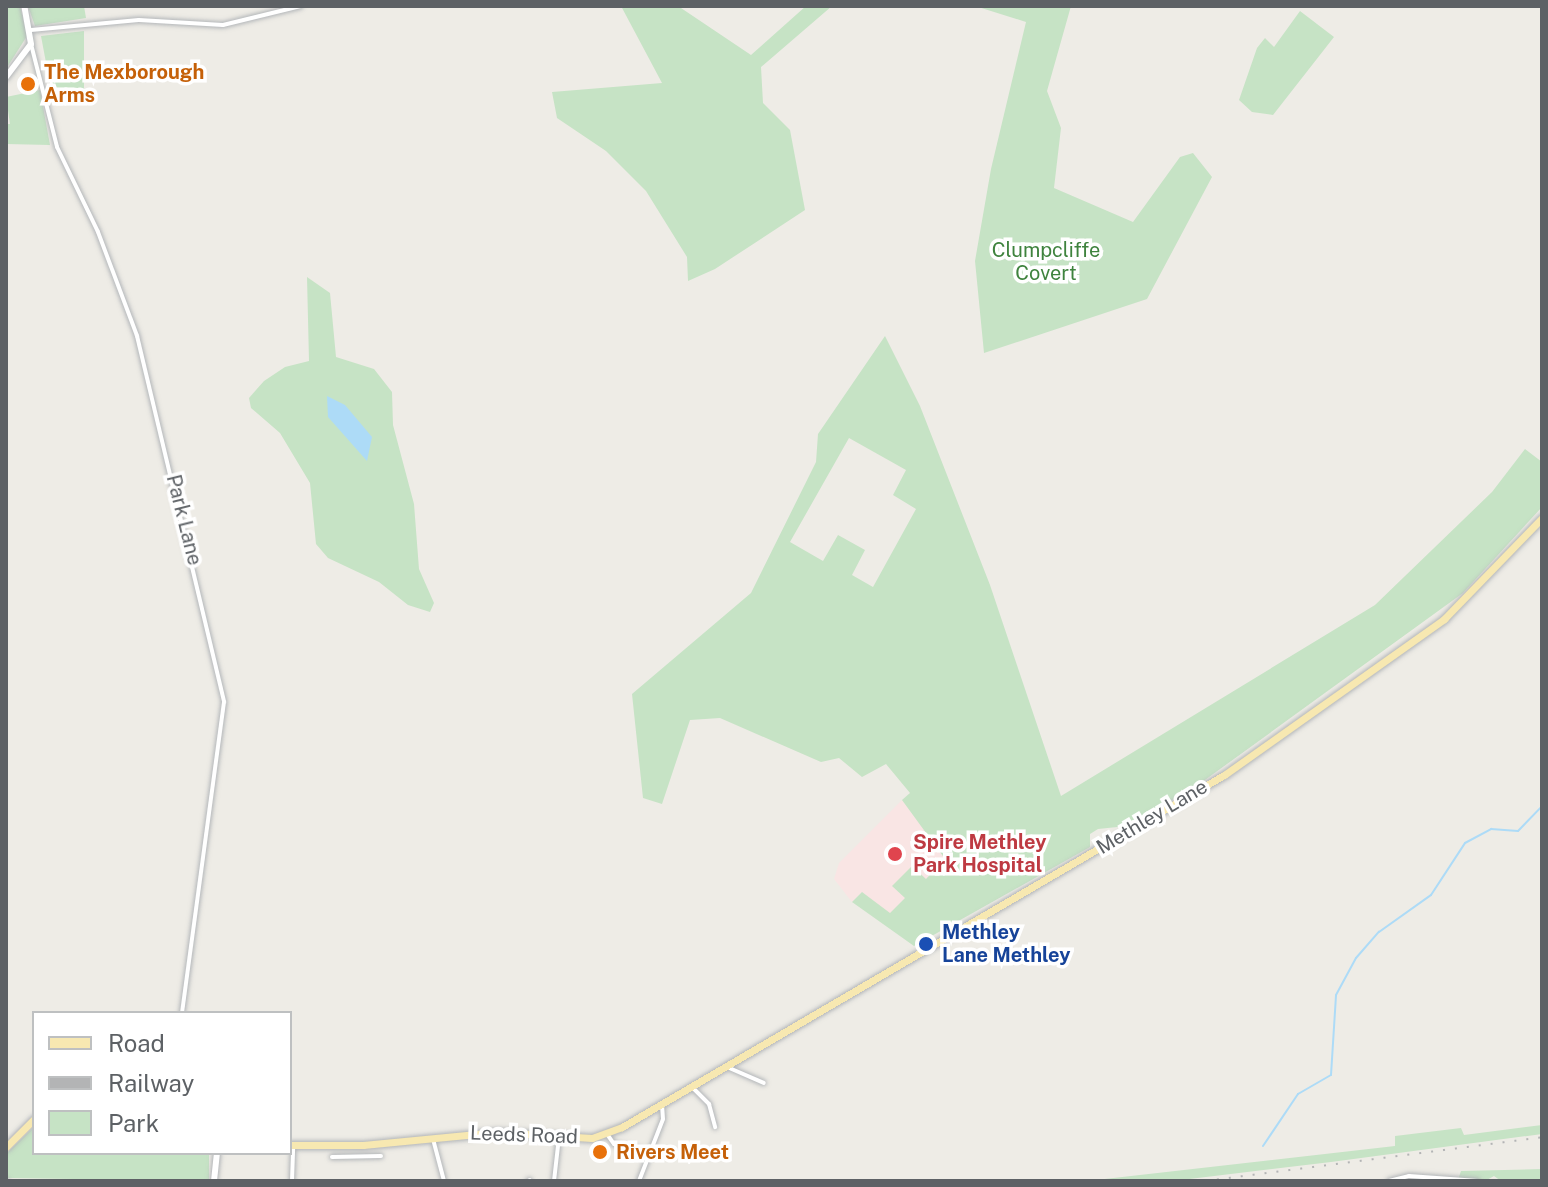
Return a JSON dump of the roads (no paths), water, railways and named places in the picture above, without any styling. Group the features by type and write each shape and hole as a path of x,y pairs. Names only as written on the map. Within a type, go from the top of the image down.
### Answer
{"main road":[{"path":"6,77 31,44 31,30 24,6"},
{"name":"Methley Lane","path":"725,1066 1224,775 1444,619 1542,518"},
{"name":"Leeds Road","path":"292,1146 353,1145 497,1132 559,1137 607,1134 725,1066"},
{"path":"6,1147 32,1121"},
{"path":"214,1181 217,1155"}],"street":[{"path":"31,30 139,20 223,25 301,6"},
{"name":"Park Lane","path":"31,44 57,147 98,232 137,336 224,702 182,1011"},
{"path":"725,1066 742,1078 764,1083"},
{"path":"692,1086 709,1104 715,1127"},
{"path":"639,1181 663,1119 662,1104"},
{"path":"607,1134 614,1144 650,1152"},
{"path":"433,1137 444,1181"},
{"path":"554,1181 559,1137"},
{"path":"353,1145 354,1156"},
{"path":"292,1146 292,1181"},
{"path":"332,1157 381,1156"},
{"path":"1389,1181 1409,1176 1478,1181"}],"water":[{"path":"327,396 345,405 372,437 367,461 328,417"}],"waterway":[{"path":"1263,1146 1298,1094 1331,1075 1336,995 1356,958 1379,932 1431,895 1465,843 1491,829 1518,831 1542,806"}],"railway":[{"path":"1205,1181 1542,1137"}],"place":[{"name":"The Mexborough Arms","path":"28,84"},
{"name":"Spire Methley Park Hospital","path":"895,854"},
{"name":"Methley Lane Methley","path":"926,944"},
{"name":"Rivers Meet","path":"600,1152"}],"park label":[{"name":"Clumpcliffe Covert","path":"1046,262"}]}
